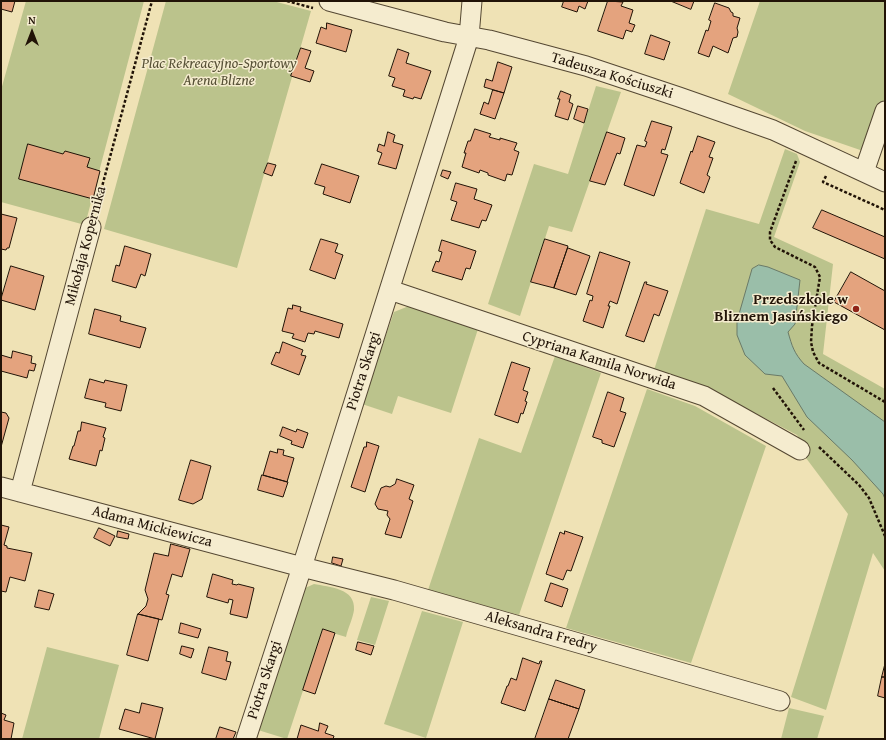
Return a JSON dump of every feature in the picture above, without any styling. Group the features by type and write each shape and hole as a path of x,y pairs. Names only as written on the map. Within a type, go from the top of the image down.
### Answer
{"street":[{"name":"Tadeusza Kościuszki","path":"329,1 469,37 489,40 586,66 773,130 885,182"},
{"name":"Piotra Skargi","path":"246,739 390,290 469,37 472,1"},
{"path":"864,172 885,110"},
{"name":"Mikołaja Kopernika","path":"20,492 91,227"},
{"name":"Cypriana Kamila Norwida","path":"390,290 704,396 808,442"},
{"name":"Adama Mickiewicza","path":"1,487 302,567"},
{"name":"Aleksandra Fredry","path":"302,567 394,590 780,701"}],"path":[{"name":"Mikołaja Kopernika","path":"91,227 152,1"},
{"path":"803,144 770,232 770,240 775,246 815,267 820,277 812,326 811,342 813,352 819,363 885,402"},
{"path":"773,388 808,442 860,485 869,498 885,536"}],"green space":[{"name":"Plac Rekreacyjno-Sportowy Arena Blizne","path":"26,1 144,1 85,225 1,202 1,90"},
{"name":"Plac Rekreacyjno-Sportowy Arena Blizne","path":"166,1 273,1 311,11 237,268 104,229"},
{"path":"760,1 885,1 885,97 866,152 805,131 728,94"},
{"path":"596,86 621,92 572,232 549,226 520,316 488,304 534,164 568,174"},
{"path":"785,149 797,154 800,162 774,237 833,264 823,354 885,389 885,571 873,553 826,710 791,697 848,514 800,450 804,446 797,435 757,414 699,388 652,372 655,367 706,209 759,224"},
{"path":"409,306 478,329 451,413 398,396 392,414 362,404 394,312"},
{"path":"555,356 601,373 519,615 428,590 479,438 521,453"},
{"path":"647,389 695,406 766,446 691,663 566,628"},
{"path":"314,584 340,590 351,597 354,610 353,616 346,637 323,630 287,739 258,730 303,589"},
{"path":"371,597 389,601 375,645 357,640"},
{"path":"422,611 463,622 426,738 384,724"},
{"path":"47,647 119,665 99,739 22,739"},
{"path":"789,708 824,716 817,739 781,739"}],"shaded area":[{"path":"759,265 768,267 800,280 795,324 788,332 794,349 804,364 885,422 885,499 883,494 852,460 807,417 782,376 765,374 745,355 737,335 737,321 752,269"}],"building":[{"path":"1,1 15,1 12,12 1,9"},
{"path":"564,1 588,1 585,9 579,6 577,12 562,7"},
{"path":"608,1 623,2 621,6 633,10 629,23 635,25 632,32 626,30 623,39 598,31"},
{"path":"671,1 694,1 691,9"},
{"path":"715,3 729,8 733,13 733,16 740,18 737,28 737,37 733,38 728,53 713,46 709,57 698,53 706,30 708,31 711,21 709,20"},
{"path":"327,23 352,30 346,52 316,43 321,27 326,29"},
{"path":"651,35 670,42 664,60 645,54"},
{"path":"301,48 311,51 305,68 314,71 310,82 291,76"},
{"path":"398,49 409,53 406,63 431,71 421,99 414,97 413,99 403,96 405,90 392,86 395,78 389,76"},
{"path":"498,62 512,67 504,93 484,87 486,79 492,81"},
{"path":"493,90 504,93 495,119 480,114 484,102 488,104"},
{"path":"561,91 571,95 569,102 573,104 568,120 555,116"},
{"path":"578,106 588,109 584,123 574,119"},
{"path":"652,121 672,127 665,150 662,149 661,153 668,155 654,196 624,185 637,145 645,147 647,142 645,141"},
{"path":"475,129 491,134 489,137 500,140 500,138 517,143 514,150 519,152 512,175 507,174 505,181 488,175 488,173 480,170 479,173 462,167 468,141 470,141"},
{"path":"388,132 395,135 393,142 403,145 396,169 378,164 382,153 377,151 379,144 384,146"},
{"path":"607,132 625,138 620,154 617,153 605,185 590,181"},
{"path":"698,136 715,142 709,157 713,158 707,175 710,177 704,193 680,183"},
{"path":"28,144 63,154 65,151 90,158 87,167 100,171 93,199 19,179"},
{"path":"268,163 276,165 272,176 264,173"},
{"path":"322,164 359,176 350,203 323,194 325,187 315,184"},
{"path":"443,170 451,172 448,179 441,176"},
{"path":"456,183 477,189 474,199 492,205 486,221 482,220 479,228 451,220 457,202 451,200"},
{"path":"822,210 885,237 885,259 813,228"},
{"path":"1,214 17,218 9,248 6,250 1,249"},
{"path":"321,239 338,244 335,252 343,255 335,279 310,270"},
{"path":"545,239 568,246 554,288 531,282"},
{"path":"442,240 476,251 470,269 466,268 462,280 432,271 436,261 439,262 442,252 439,251"},
{"path":"125,246 151,254 145,276 141,274 136,288 112,281 116,265 119,266"},
{"path":"568,248 590,256 576,295 554,288"},
{"path":"600,252 630,262 617,304 610,301 608,306 610,306 603,328 583,321 590,300 592,301 593,296 587,294"},
{"path":"11,266 44,276 35,310 1,300"},
{"path":"851,272 885,291 885,330 834,302"},
{"path":"645,282 647,282 646,284 668,291 659,316 654,314 644,342 626,336"},
{"path":"293,305 301,307 300,311 343,324 339,338 315,331 314,334 308,333 305,342 292,338 294,334 282,331 288,308 292,309"},
{"path":"95,309 121,316 120,321 146,328 140,348 89,334"},
{"path":"283,342 303,350 301,355 306,356 299,375 271,364 276,352 279,353"},
{"path":"13,351 32,356 31,363 36,364 34,371 29,370 27,378 1,371 1,355 11,358"},
{"path":"512,362 530,368 523,390 528,392 525,401 527,402 518,423 495,415"},
{"path":"90,379 104,383 105,380 127,385 121,411 105,407 106,403 85,398"},
{"path":"608,392 624,398 620,411 626,413 614,447 602,443 602,440 593,437"},
{"path":"1,412 6,413 9,418 1,447"},
{"path":"82,422 106,428 103,437 105,438 102,451 100,450 96,466 69,459"},
{"path":"283,427 296,432 297,429 308,433 303,448 291,444 292,441 280,436"},
{"path":"367,442 379,446 365,492 351,487"},
{"path":"278,449 284,450 283,455 294,458 287,482 263,475 270,451 277,453"},
{"path":"191,460 211,466 202,499 193,504 179,500"},
{"path":"262,475 288,482 283,497 258,490"},
{"path":"397,479 414,485 409,499 413,501 401,538 385,534 390,519 387,515 388,511 378,509 375,504 381,488 386,486 390,487 395,484"},
{"path":"1,525 9,527 4,545 7,546 7,548 32,553 25,581 10,577 6,592 1,591"},
{"path":"99,528 115,536 110,546 94,538"},
{"path":"118,531 129,534 128,539 117,537"},
{"path":"565,531 583,537 571,571 567,570 563,580 546,574 560,532 564,534"},
{"path":"171,544 190,549 182,577 172,574 166,594 169,595 162,620 138,614 146,606 148,599 145,590 154,553 168,556"},
{"path":"333,557 343,559 341,566 332,563"},
{"path":"213,574 233,580 232,584 254,588 247,618 230,614 233,600 229,599 228,603 207,597"},
{"path":"551,583 568,589 562,607 545,601"},
{"path":"39,590 54,594 49,610 35,607"},
{"path":"138,614 159,619 148,661 127,655"},
{"path":"181,623 201,629 198,638 179,633"},
{"path":"323,629 335,633 315,694 303,690"},
{"path":"358,642 374,646 371,655 356,650"},
{"path":"182,646 194,649 191,658 180,654"},
{"path":"209,647 228,652 226,661 231,662 226,680 202,673"},
{"path":"523,658 539,664 540,661 542,661 525,711 501,703 511,678 516,680"},
{"path":"885,664 885,677 882,677"},
{"path":"882,677 885,677 885,698 878,696"},
{"path":"556,680 585,690 579,709 549,699"},
{"path":"549,699 579,709 568,739 535,739"},
{"path":"142,703 163,708 155,739 119,729 125,709 139,713"},
{"path":"1,713 6,715 4,720 14,723 11,739 1,739"},
{"path":"320,723 328,726 325,733 334,736 333,739 297,739 301,725 318,731"},
{"path":"220,727 236,732 233,739 216,739"}],"place":[{"name":"Przedszkole w Bliznem Jasińskiego","path":"856,309"}]}
